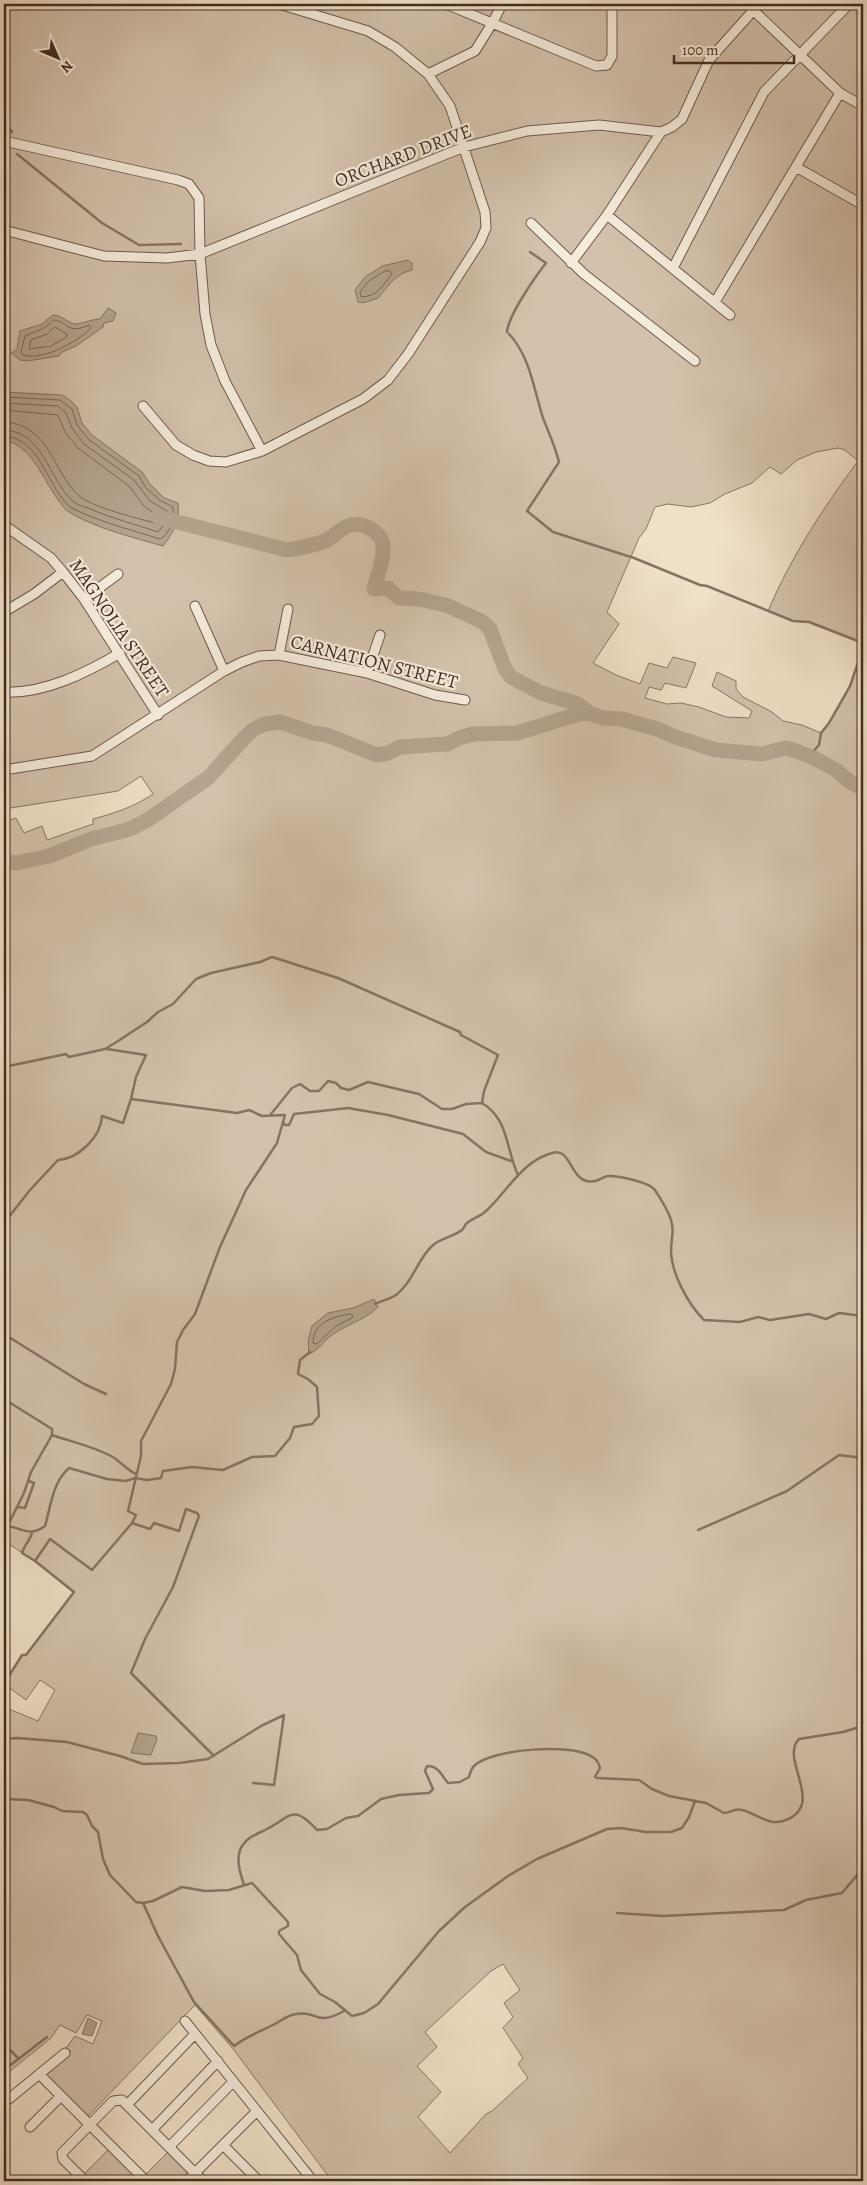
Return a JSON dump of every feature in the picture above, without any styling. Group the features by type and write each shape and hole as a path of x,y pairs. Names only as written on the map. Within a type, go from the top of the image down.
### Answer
{"street":[{"path":"143,406 176,445 193,455 209,461 226,462 262,451 363,399 388,380 408,354 480,242 486,228 485,212 450,106 428,74 395,47 368,32 279,4"},
{"path":"446,4 601,67 610,61 612,56 612,4"},
{"path":"428,74 475,51 502,4"},
{"path":"673,268 764,92 849,4"},
{"path":"571,263 607,215 661,132 672,127 682,119 709,60 756,7 799,54 840,93 863,106"},
{"path":"715,302 840,93"},
{"name":"ORCHARD DRIVE","path":"4,230 104,256 167,258 200,254 464,148 536,130 599,125 661,132"},
{"path":"4,141 189,184 199,198 200,254 205,314 211,346 225,381 262,451"},
{"path":"796,167 863,205"},
{"path":"607,215 730,316"},
{"path":"531,223 571,263 695,361"},
{"name":"MAGNOLIA STREET","path":"4,525 51,558 63,572 84,599 120,653 158,715"},
{"path":"4,612 34,594 63,572"},
{"path":"84,599 118,574"},
{"path":"194,606 224,672"},
{"path":"279,655 288,609"},
{"path":"367,673 380,635"},
{"path":"4,692 20,693 46,687 100,665 120,653"},
{"name":"CARNATION STREET","path":"4,770 92,756 224,672 242,662 259,656 279,655 367,673 434,695 465,700"},
{"path":"185,2021 313,2181"},
{"path":"127,2105 196,2034"},
{"path":"4,2103 64,2053"},
{"path":"152,2130 218,2061"},
{"path":"39,2074 146,2181"},
{"path":"169,2147 234,2082"},
{"path":"30,2126 61,2096"},
{"path":"85,2181 62,2155 64,2150 115,2100 120,2100 127,2105 203,2181"},
{"path":"187,2181 256,2112"},
{"path":"223,2145 259,2181"}],"shaded area":[{"path":"4,4 863,4 863,643 822,626 809,622 793,621 768,611 808,533 858,461 845,450 838,448 816,452 797,460 781,474 770,467 752,483 725,494 710,503 691,507 668,504 655,507 646,529 639,538 607,612 619,624 593,663 616,675 640,684 649,663 667,668 673,657 696,663 686,688 665,683 661,690 649,687 645,698 667,704 681,703 699,707 726,717 749,718 752,711 712,686 717,672 736,681 736,689 743,697 772,712 783,721 802,725 821,733 835,714 846,693 856,671 863,648 863,2181 332,2181 234,2050 195,2005 88,2116 46,2074 71,2052 66,2048 75,2036 93,2044 102,2021 87,2015 76,2033 60,2025 51,2038 4,2076 4,1707 38,1721 55,1690 40,1680 26,1700 4,1684 22,1655 26,1655 74,1593 35,1561 4,1541 4,822 16,818 24,833 42,826 47,840 93,824 93,819 139,803 153,794 141,776 118,791 4,809","holes":["503,1964 520,1990 504,2003 513,2017 503,2028 523,2058 518,2064 528,2078 492,2111 486,2114 450,2153 418,2117 441,2092 417,2066 437,2047 425,2032 491,1971"]},
{"path":"108,2150 140,2181 92,2181 84,2174"},
{"path":"168,2152 187,2170 186,2176 181,2181 152,2181 145,2175"}],"water":[{"path":"408,260 412,263 412,270 403,273 393,280 378,298 363,303 358,302 355,290 365,277 382,266"},
{"path":"108,308 116,313 113,321 104,323 103,327 76,346 62,352 59,356 27,361 20,360 11,353 17,349 20,331 42,324 53,315 78,324 100,319"},
{"path":"4,392 62,395 70,400 77,407 82,423 92,435 142,472 150,484 164,498 178,503 178,515 175,526 163,546 103,528 66,510 30,456 14,443 4,440"},
{"path":"374,1299 378,1307 366,1316 333,1334 309,1354 308,1341 312,1326 328,1313 353,1308"},
{"path":"138,1733 156,1736 157,1739 151,1755 131,1753"},
{"path":"88,2018 97,2023 92,2036 82,2034"}],"waterway":[{"path":"4,121 12,132"},
{"path":"17,154 102,223 139,245 181,244"},
{"path":"507,332 517,307 546,263 530,252"},
{"path":"509,334 522,352 527,363 543,418 559,462 527,511 553,532 634,558 793,621 809,622 863,643"},
{"path":"158,517 287,550 311,546 325,541 348,526 365,526 376,532 383,547 374,589 388,588 399,598 419,599 446,605 483,622 490,629 505,669 511,677 541,693 578,704 589,713 603,718 622,719 716,750 762,754 786,748 793,750 814,758 836,770 850,782 863,789"},
{"path":"809,756 819,745 821,733 829,723 850,686 863,648"},
{"path":"4,861 16,863 49,856 91,839 130,829 146,821 208,778 245,737 254,729 265,724 280,722 313,733 327,735 377,755 388,753 400,747 447,744 473,734 517,733 578,714 589,713"},
{"path":"4,1067 66,1054 69,1057 105,1049 147,1022 158,1012 173,1004 196,979 211,973 260,962 272,957 338,978 460,1032 461,1035 498,1055 484,1091 482,1103"},
{"path":"107,1049 146,1055 136,1077 131,1099"},
{"path":"271,1114 292,1088 300,1084 310,1091 319,1091 328,1081 349,1090 368,1082 419,1094 442,1109 482,1103 491,1110 502,1126 518,1175"},
{"path":"4,1223 30,1190 58,1160 73,1156 87,1146 98,1132 102,1116 123,1123 131,1099 237,1113 249,1110 262,1116 285,1115 283,1122 285,1125 289,1125 294,1114 348,1108 388,1115 463,1134 486,1152 511,1161"},
{"path":"32,1532 22,1553 35,1561 50,1539 92,1570 132,1523 136,1515 128,1511 141,1456 141,1441 171,1384 175,1369 177,1342 195,1314 220,1247 246,1190 277,1143 283,1122"},
{"path":"375,1304 391,1298 402,1290 422,1258 432,1246 463,1230 468,1222 485,1212 523,1170 541,1157 559,1152 564,1155 580,1178 587,1181 614,1176 647,1184 655,1190 671,1220 673,1230 671,1250 677,1278 692,1306 704,1320 740,1322 758,1317 770,1320 809,1314 826,1319 839,1313 863,1316"},
{"path":"4,1334 84,1384 106,1394"},
{"path":"4,1527 9,1526 33,1531 45,1526 56,1488 63,1474 69,1468 107,1479 126,1481 135,1478 147,1480 161,1478 163,1471 192,1467 223,1470 252,1457 275,1456 290,1438 294,1427 312,1424 319,1416 317,1387 308,1379 298,1374 300,1360 310,1352"},
{"path":"4,1399 52,1429 52,1435 104,1453 136,1474"},
{"path":"8,1525 24,1493 31,1472 52,1435"},
{"path":"698,1530 787,1491 839,1455 863,1458"},
{"path":"17,1507 25,1508 34,1483 29,1481"},
{"path":"132,1523 150,1529 154,1523 179,1531 186,1509 197,1513 199,1516 173,1587 145,1639 131,1673 214,1756"},
{"path":"4,1684 22,1655 26,1655 74,1592 35,1561"},
{"path":"4,1739 17,1738 67,1742 143,1764 179,1763 208,1759 261,1726 284,1715 274,1785 253,1783"},
{"path":"244,1885 239,1860 242,1846 250,1838 287,1817 297,1815 309,1822 317,1830 327,1829 346,1818 358,1816 381,1799 399,1795 429,1793 433,1789 425,1771 427,1766 437,1769 448,1783 460,1782 469,1777 473,1767 483,1760 514,1752 552,1749 584,1753 598,1762 600,1768 595,1777 597,1778 639,1780 652,1789 669,1796 706,1803 724,1813 739,1810 769,1821 780,1822 797,1813 802,1803 802,1793 794,1758 794,1748 799,1739 843,1732 863,1726"},
{"path":"4,1799 28,1800 62,1811 83,1812 87,1815 92,1826 98,1832 103,1859 110,1875 136,1902 153,1901 182,1887 205,1891 229,1890 252,1883 288,1922 288,1926 279,1931 279,1934 297,1955 301,1970 320,1994 335,2002 352,2016 364,2013 378,2004 439,1931 465,1907 508,1876 537,1859 607,1829 621,1828 646,1832 671,1832 682,1828 689,1817 695,1801"},
{"path":"617,1913 663,1916 784,1910 806,1900 842,1893 863,1868"},
{"path":"143,1903 158,1936 194,2002 234,2046 290,2015 303,2013 327,2018 344,2011"},
{"path":"4,2070 47,2037"},
{"path":"4,2044 19,2059"}]}
